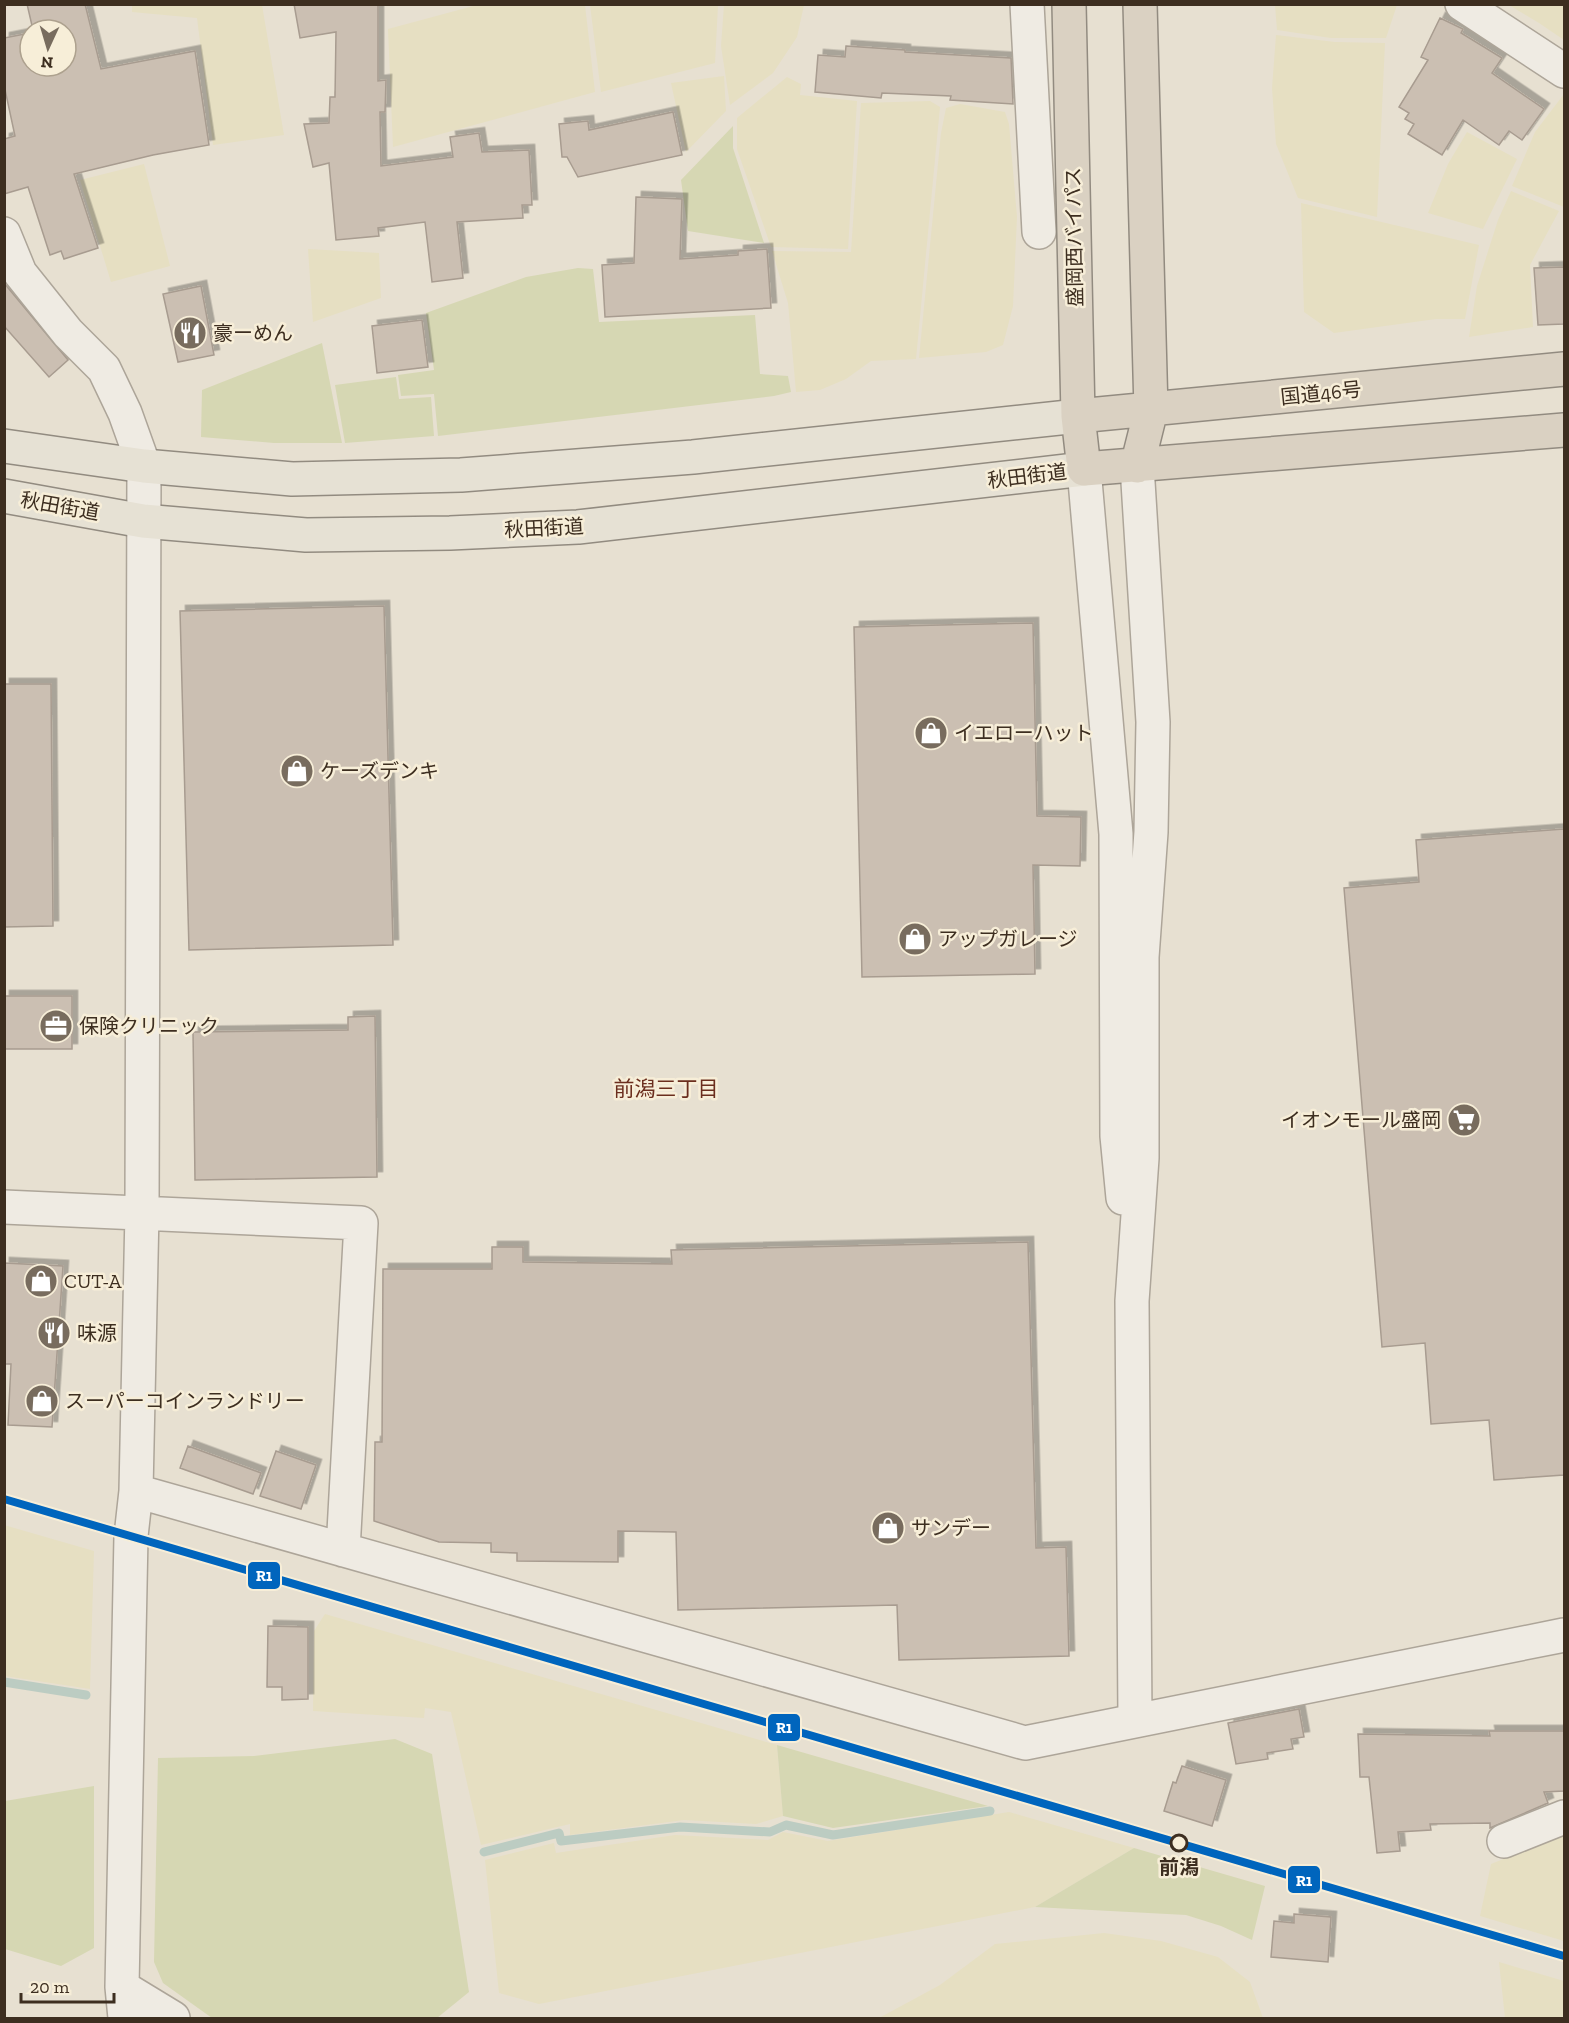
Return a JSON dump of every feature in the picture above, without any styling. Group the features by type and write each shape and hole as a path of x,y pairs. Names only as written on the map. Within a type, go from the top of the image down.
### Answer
{"highway":[{"name":"盛岡西バイパス","path":"1069,4 1078,416 1084,469"},
{"path":"1137,466 1151,410 1140,4"},
{"name":"国道46号","path":"1078,416 1564,369"},
{"path":"1084,469 1564,430"}],"main road":[{"path":"4,446 144,466 292,479 461,475 693,457 1078,416"},
{"name":"秋田街道","path":"4,496 142,521 306,535 450,533 578,527 1084,469"}],"street":[{"path":"1027,4 1039,232"},
{"path":"1462,4 1564,71"},
{"path":"4,234 20,273 68,333 104,369 125,413 144,466 142,521 142,1212 136,1491 131,1536 122,1987 125,2019"},
{"path":"1135,1720 1132,1301 1142,1158 1142,957 1151,832 1153,722 1137,466"},
{"path":"1084,469 1116,834 1117,1136 1132,1301"},
{"path":"4,1207 361,1223 343,1550"},
{"path":"136,1491 1025,1743 1564,1635"},
{"path":"1504,1841 1564,1817"},
{"path":"122,1987 173,2019"}],"shaded area":[{"path":"1275,4 1397,5 1386,38 1331,38 1277,30"},
{"path":"132,5 262,5 284,135 213,145 197,18 132,12"},
{"path":"477,5 585,5 595,92 393,147 388,29"},
{"path":"590,5 718,5 715,63 601,92"},
{"path":"724,5 804,5 797,37 773,73 730,105 721,46"},
{"path":"1509,5 1564,5 1564,40 1539,23"},
{"path":"1276,35 1335,42 1385,43 1377,217 1298,198 1276,144 1272,88"},
{"path":"724,76 726,111 686,152 671,83"},
{"path":"787,77 801,84 800,95 857,101 848,249 771,247 737,149 737,118"},
{"path":"1564,94 1564,207 1512,186 1535,132"},
{"path":"930,101 940,107 916,359 871,361 846,379 820,390 796,392 788,303 772,251 851,252 861,103"},
{"path":"960,104 1005,112 1009,124 1017,217 1013,306 1003,345 986,352 919,358 941,133 946,108"},
{"path":"1467,132 1517,159 1483,229 1428,213 1448,164"},
{"path":"144,164 170,266 111,282 80,180"},
{"path":"1511,191 1559,211 1530,265 1533,327 1469,337 1477,286 1498,220"},
{"path":"1301,203 1479,245 1465,319 1436,319 1334,333 1304,312"},
{"path":"308,249 379,253 381,298 313,322"},
{"path":"4,1525 94,1551 90,1689 5,1676"},
{"path":"325,1614 777,1745 783,1816 756,1824 684,1820 570,1835 570,1824 481,1845 451,1712 425,1708 424,1718 313,1711 314,1631"},
{"path":"1009,1812 1134,1848 1035,1907 539,2004 499,1993 485,1860 554,1843 556,1853 675,1835 768,1840 783,1832 828,1841"},
{"path":"1564,1835 1564,1941 1480,1916 1491,1864"},
{"path":"1104,1933 1161,1941 1218,1957 1250,1982 1263,2018 879,2018 940,1985 995,1944"},
{"path":"1499,1962 1564,1981 1564,2018 1505,2018"}],"green space":[{"path":"733,126 733,148 764,243 688,231 681,180"},
{"path":"578,268 593,269 599,322 755,315 760,374 788,376 791,392 774,396 438,436 434,394 401,396 398,375 434,370 426,313 526,277"},
{"path":"322,343 342,443 274,443 201,437 202,390"},
{"path":"396,377 399,399 431,397 434,436 345,443 335,385"},
{"path":"395,1739 432,1754 469,1992 437,2018 212,2018 163,1983 154,1962 158,1758 254,1756"},
{"path":"777,1745 988,1806 833,1828 783,1816"},
{"path":"94,1786 94,1948 61,1966 5,1949 5,1801"},
{"path":"1134,1848 1265,1886 1252,1940 1221,1926 1186,1915 1035,1907"}],"building":[{"path":"27,4 85,4 101,69 195,51 209,145 153,155 74,174 98,248 64,259 61,251 50,255 28,187 4,194 4,139 15,136 4,85 4,38 18,35 18,78 78,78 78,18 30,18"},
{"path":"294,4 378,4 378,81 386,80 385,112 380,112 381,166 453,157 450,137 479,133 482,152 529,150 532,205 522,205 523,218 457,222 463,278 432,282 425,222 378,228 379,236 336,240 329,163 313,167 304,124 329,123 330,97 335,97 336,32 300,38"},
{"path":"1440,18 1463,29 1461,33 1502,58 1492,73 1544,109 1522,140 1509,131 1499,145 1463,120 1442,155 1408,134 1414,124 1405,119 1409,113 1399,107 1428,60 1421,57"},
{"path":"846,46 1011,58 1013,104 950,100 951,96 882,93 881,98 815,92 818,55 845,57"},
{"path":"673,112 682,155 578,177 567,157 562,157 559,124 588,121 589,130"},
{"path":"636,197 682,199 680,259 738,255 738,251 767,249 771,308 605,317 602,265 634,263"},
{"path":"1564,267 1564,324 1538,325 1534,268"},
{"path":"4,283 68,360 49,377 4,326"},
{"path":"201,286 214,355 178,362 163,294"},
{"path":"422,320 428,367 377,373 372,326"},
{"path":"384,606 393,945 189,950 180,611"},
{"path":"1033,623 1037,816 1081,817 1080,866 1033,865 1035,974 862,977 854,627"},
{"path":"4,684 51,684 53,926 4,927"},
{"name":"イオンモール盛岡","path":"1564,829 1564,1475 1494,1480 1489,1420 1431,1424 1425,1343 1382,1347 1344,888 1419,882 1416,840"},
{"path":"4,996 72,996 72,1049 4,1049"},
{"path":"375,1016 377,1177 195,1180 193,1032 348,1030 348,1017"},
{"path":"1028,1242 1036,1548 1066,1547 1069,1656 899,1660 897,1605 678,1610 676,1532 618,1531 618,1562 517,1561 517,1553 491,1552 491,1543 439,1542 374,1521 375,1442 382,1442 383,1269 492,1269 492,1247 523,1247 523,1262 672,1264 671,1250"},
{"path":"4,1263 63,1266 52,1427 8,1425 11,1364 4,1364"},
{"path":"188,1446 261,1473 253,1494 180,1468"},
{"path":"276,1451 316,1465 301,1509 260,1496"},
{"path":"268,1626 308,1627 308,1699 282,1700 282,1687 267,1687"},
{"path":"1299,1709 1304,1737 1291,1739 1293,1749 1267,1753 1268,1759 1236,1764 1228,1723"},
{"path":"1489,1731 1564,1731 1564,1791 1544,1792 1548,1803 1490,1828 1490,1823 1430,1824 1431,1830 1398,1832 1400,1851 1377,1853 1369,1777 1360,1777 1358,1734 1490,1736"},
{"path":"1182,1766 1226,1780 1212,1826 1164,1811 1173,1782 1176,1783"},
{"path":"1294,1914 1331,1917 1328,1962 1271,1957 1274,1921 1294,1923"}],"waterway":[{"path":"4,1682 86,1695"},
{"path":"484,1852 559,1833 561,1841 680,1827 770,1832 786,1825 833,1835 990,1811"}],"transit line":[{"name":"R1","path":"4,1499 1564,1956"}],"place":[{"name":"豪ーめん","path":"190,333"},
{"name":"イエローハット","path":"931,733"},
{"name":"ケーズデンキ","path":"297,771"},
{"name":"アップガレージ","path":"915,939"},
{"name":"保険クリニック","path":"56,1026"},
{"name":"イオンモール盛岡","path":"1464,1120"},
{"name":"CUT-A","path":"41,1281"},
{"name":"味源","path":"54,1333"},
{"name":"スーパーコインランドリー","path":"42,1401"},
{"name":"サンデー","path":"888,1528"},
{"name":"前潟","path":"1179,1843"}],"district":[{"name":"前潟三丁目","path":"666,1088"}]}
